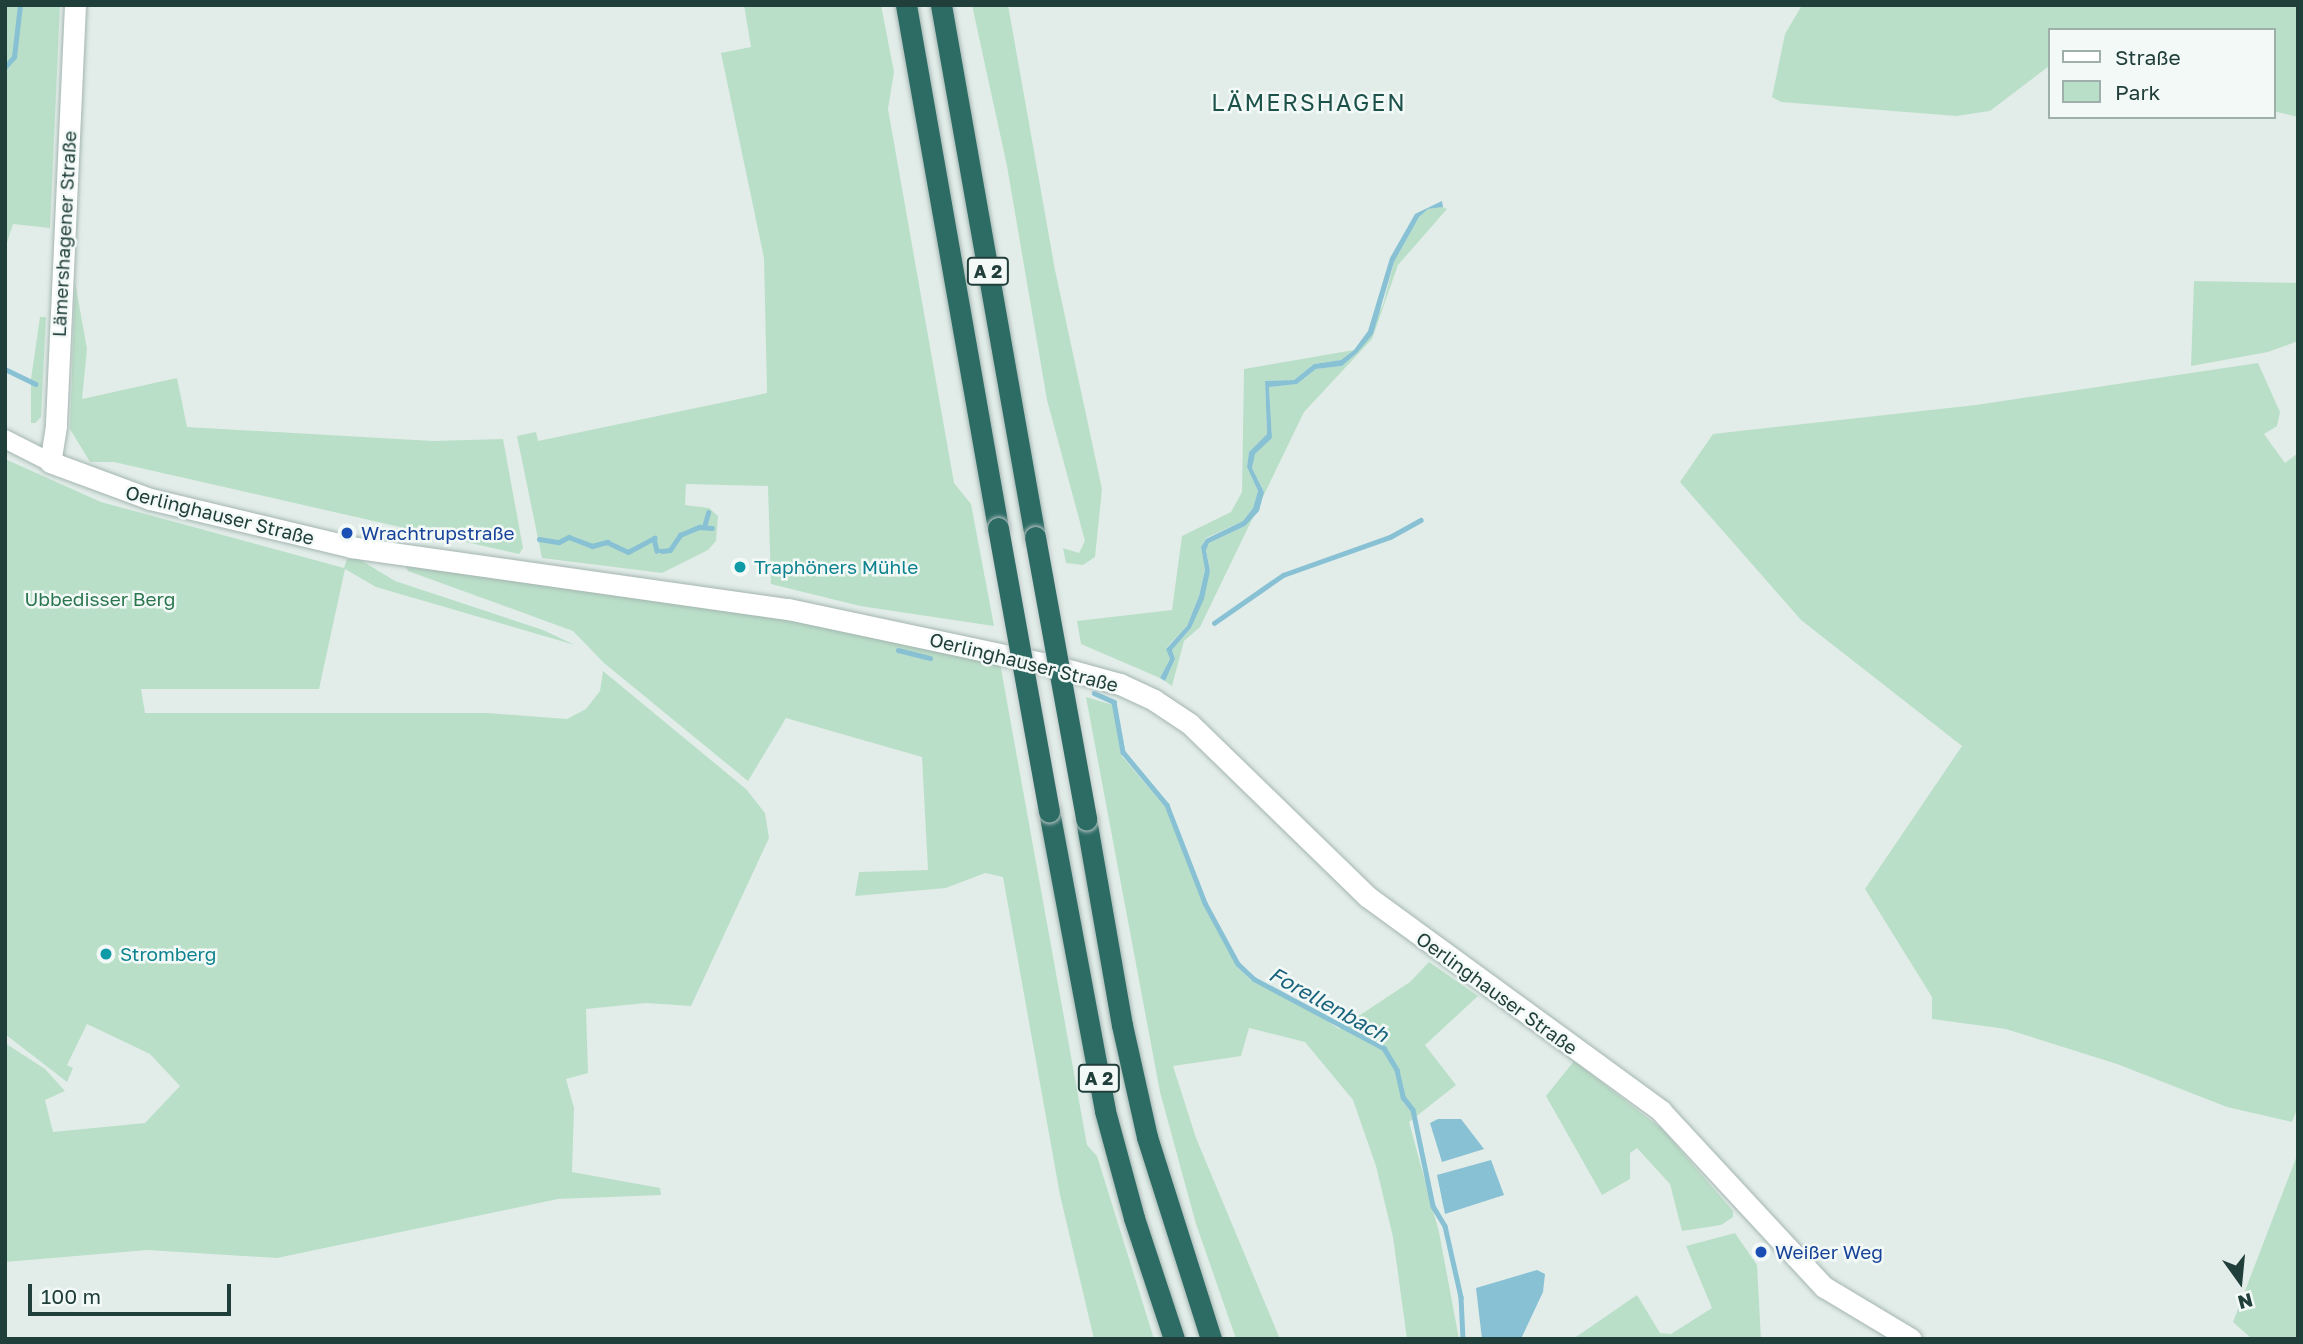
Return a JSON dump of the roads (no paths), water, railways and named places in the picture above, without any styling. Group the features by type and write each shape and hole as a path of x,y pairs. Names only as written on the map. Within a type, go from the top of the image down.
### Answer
{"highway":[{"name":"A 2","path":"906,5 1105,1111 1134,1218 1174,1339"},
{"name":"A 2","path":"941,5 1122,1025 1147,1137 1211,1339"}],"main road":[{"name":"Lämershagener Straße","path":"50,463 55,425 75,5"},
{"name":"Oerlinghauser Straße","path":"50,463 150,499 351,547 754,603 1043,663 1120,684 1154,700 1190,724 1368,897 1661,1111 1824,1287 1911,1339"}],"street":[{"name":"Oerlinghauser Straße","path":"5,439 50,463"}],"water":[{"path":"1442,201 1443,207 1428,209 1419,217 1394,262 1373,334 1357,353 1342,366 1316,369 1297,384 1269,387 1272,438 1255,454 1252,468 1264,492 1259,511 1245,526 1209,543 1206,550 1210,571 1204,599 1191,628 1172,650 1175,659 1165,681 1160,678 1170,659 1166,649 1187,626 1199,596 1205,570 1201,547 1206,539 1243,521 1253,508 1258,491 1247,467 1249,452 1267,434 1265,381 1294,380 1314,364 1341,360 1354,350 1368,331 1390,258 1415,214"},
{"path":"1438,1119 1461,1119 1484,1149 1442,1162 1430,1123"},
{"path":"1491,1160 1504,1195 1445,1214 1437,1175"},
{"path":"1537,1270 1545,1274 1543,1292 1521,1339 1482,1339 1476,1288"}],"waterway":[{"path":"5,67 14,57 20,5"},
{"name":"Forellenbach","path":"5,369 36,384"},
{"path":"704,527 708,513"},
{"path":"1214,623 1283,575 1390,537 1421,520"},
{"name":"Forellenbach","path":"539,539 559,542 569,537 592,546 607,542 628,552 654,538 657,551 662,551 670,550 680,535 699,527 712,528"},
{"name":"Forellenbach","path":"898,650 930,658"},
{"name":"Forellenbach","path":"1094,693 1114,702 1123,752 1167,805 1205,903 1238,964 1254,979 1384,1048 1397,1070 1403,1097 1413,1110 1433,1206 1445,1226 1461,1297 1463,1339"}],"place":[{"name":"Wrachtrupstraße","path":"347,533"},
{"name":"Traphöners Mühle","path":"740,567"},
{"name":"Stromberg","path":"106,954"},
{"name":"Weißer Weg","path":"1761,1252"}],"district":[{"name":"LÄMERSHAGEN","path":"1309,102"}],"park label":[{"name":"Ubbedisser Berg","path":"100,599"}]}
